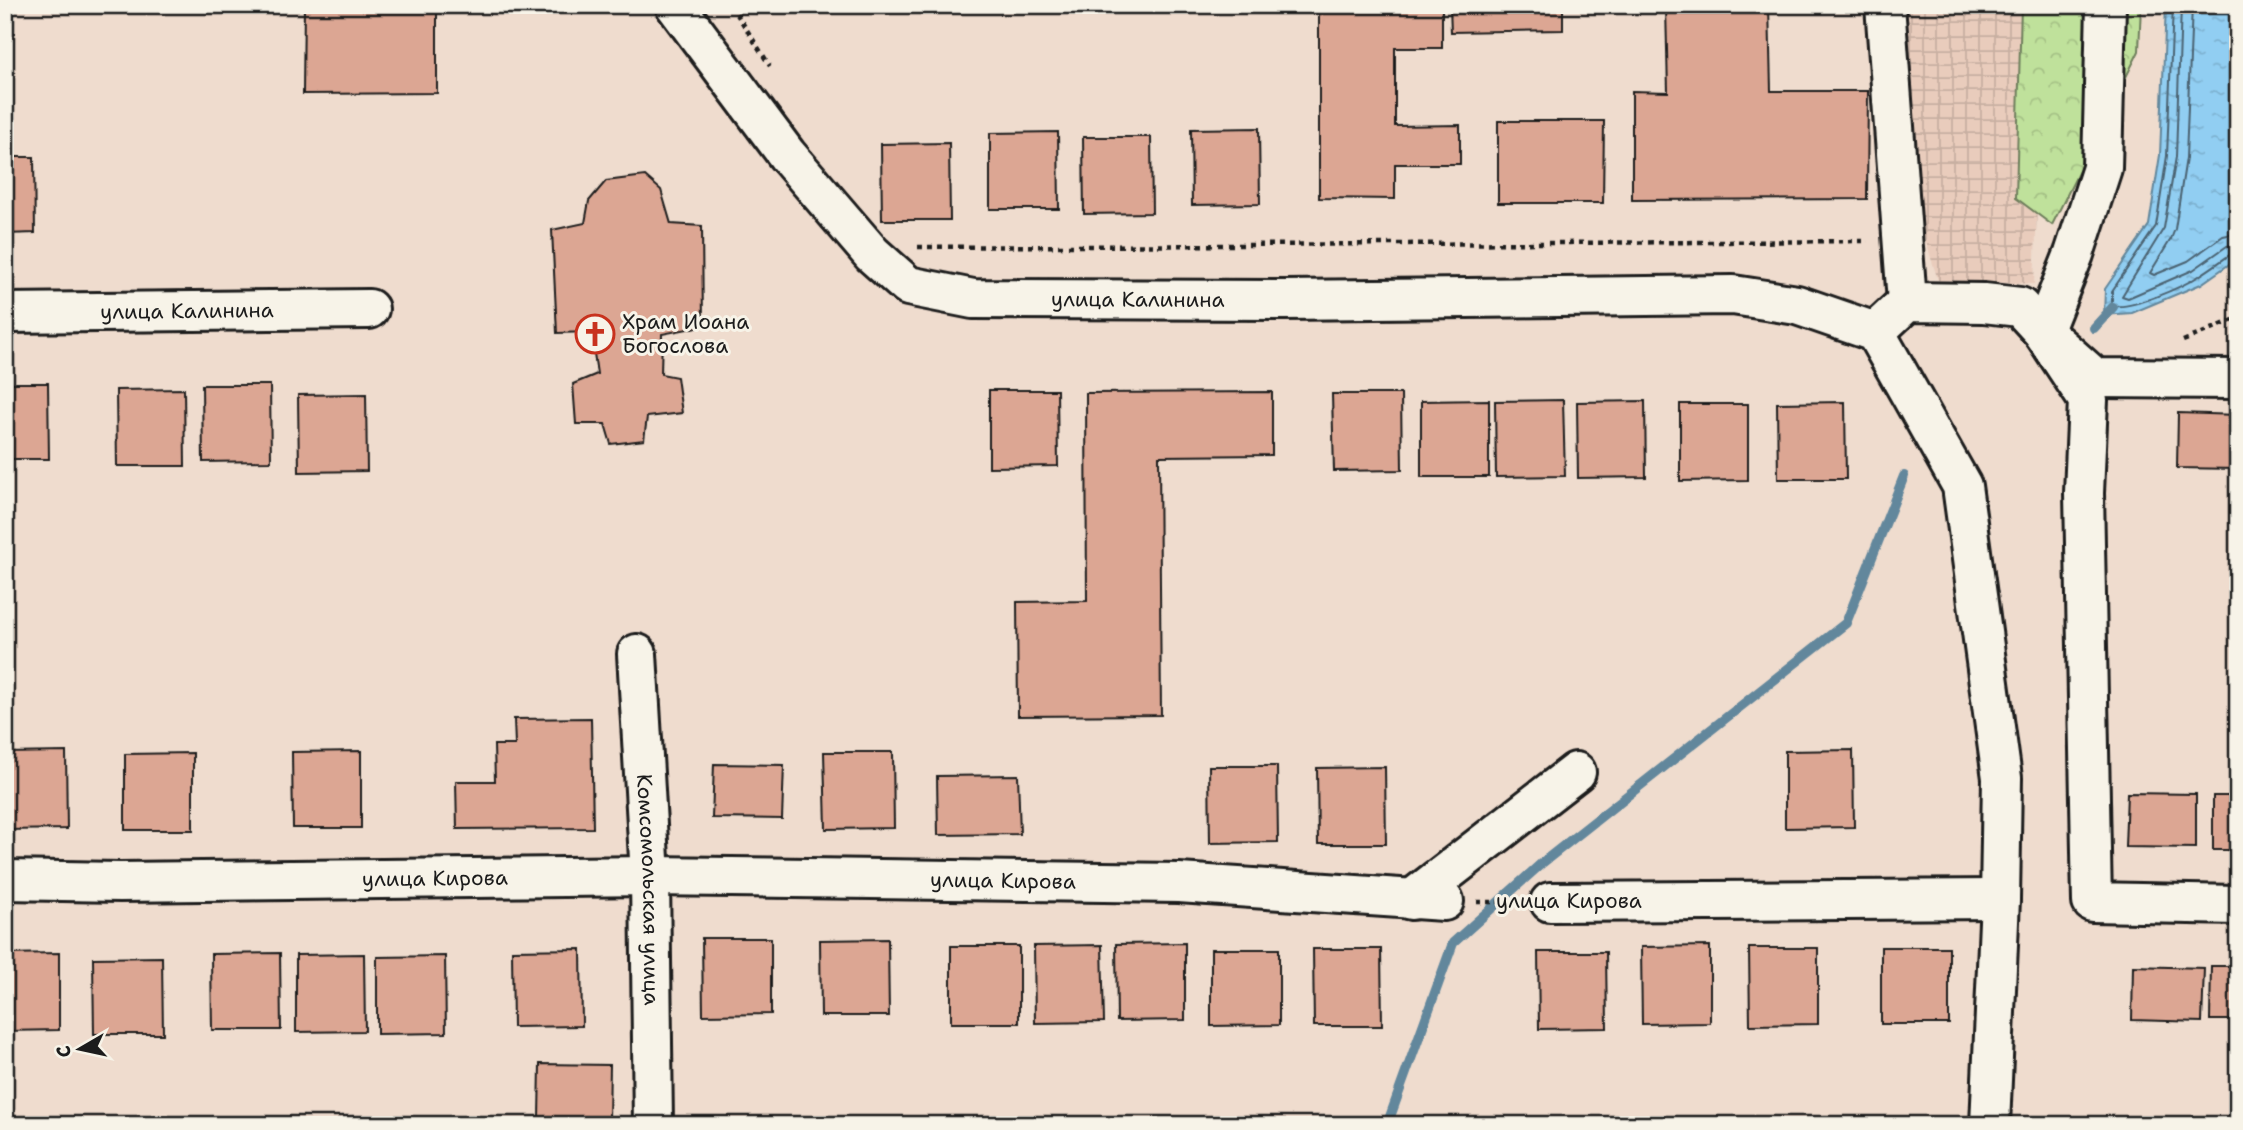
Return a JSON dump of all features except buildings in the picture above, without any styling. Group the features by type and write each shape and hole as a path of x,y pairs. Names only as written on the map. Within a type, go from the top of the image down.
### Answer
{"street":[{"name":"улица Калинина","path":"675,5 787,155 872,254 908,286 974,299 1285,300 1733,295 1797,305 1875,332"},
{"path":"1885,5 1907,302"},
{"path":"2043,332 2074,254 2102,168 2106,5"},
{"path":"1990,1125 2000,899 2002,778 1962,486 1875,332 1907,302 2020,306 2043,332 2095,378 2238,379"},
{"name":"улица Калинина","path":"5,313 369,309"},
{"path":"2043,332 2088,400 2084,493 2092,902 2238,905"},
{"name":"Комсомольская улица","path":"637,654 650,876 653,1125"},
{"path":"1427,901 1576,772"},
{"name":"улица Кирова","path":"5,880 120,882 650,876 1179,883 1427,901"},
{"name":"улица Кирова","path":"1550,902 2000,899"}],"path":[{"path":"731,5 775,74"},
{"path":"913,247 1902,241"},
{"name":"улица Кирова","path":"1427,901 1550,902"}],"shaded area":[{"path":"1902,5 2045,5 2034,284 1938,280 1918,217"}],"green space":[{"path":"2021,5 2141,5 2139,51 2052,225 2016,198"}],"water":[{"path":"2166,5 2238,5 2238,258 2201,284 2132,313 2104,315 2105,289 2149,225 2160,155"}],"waterway":[{"path":"2094,328 2113,307"},
{"path":"1387,1125 1453,943 1542,863 1846,623 1904,476"}],"place":[{"name":"Храм Иоана Богослова","path":"595,334"}]}
